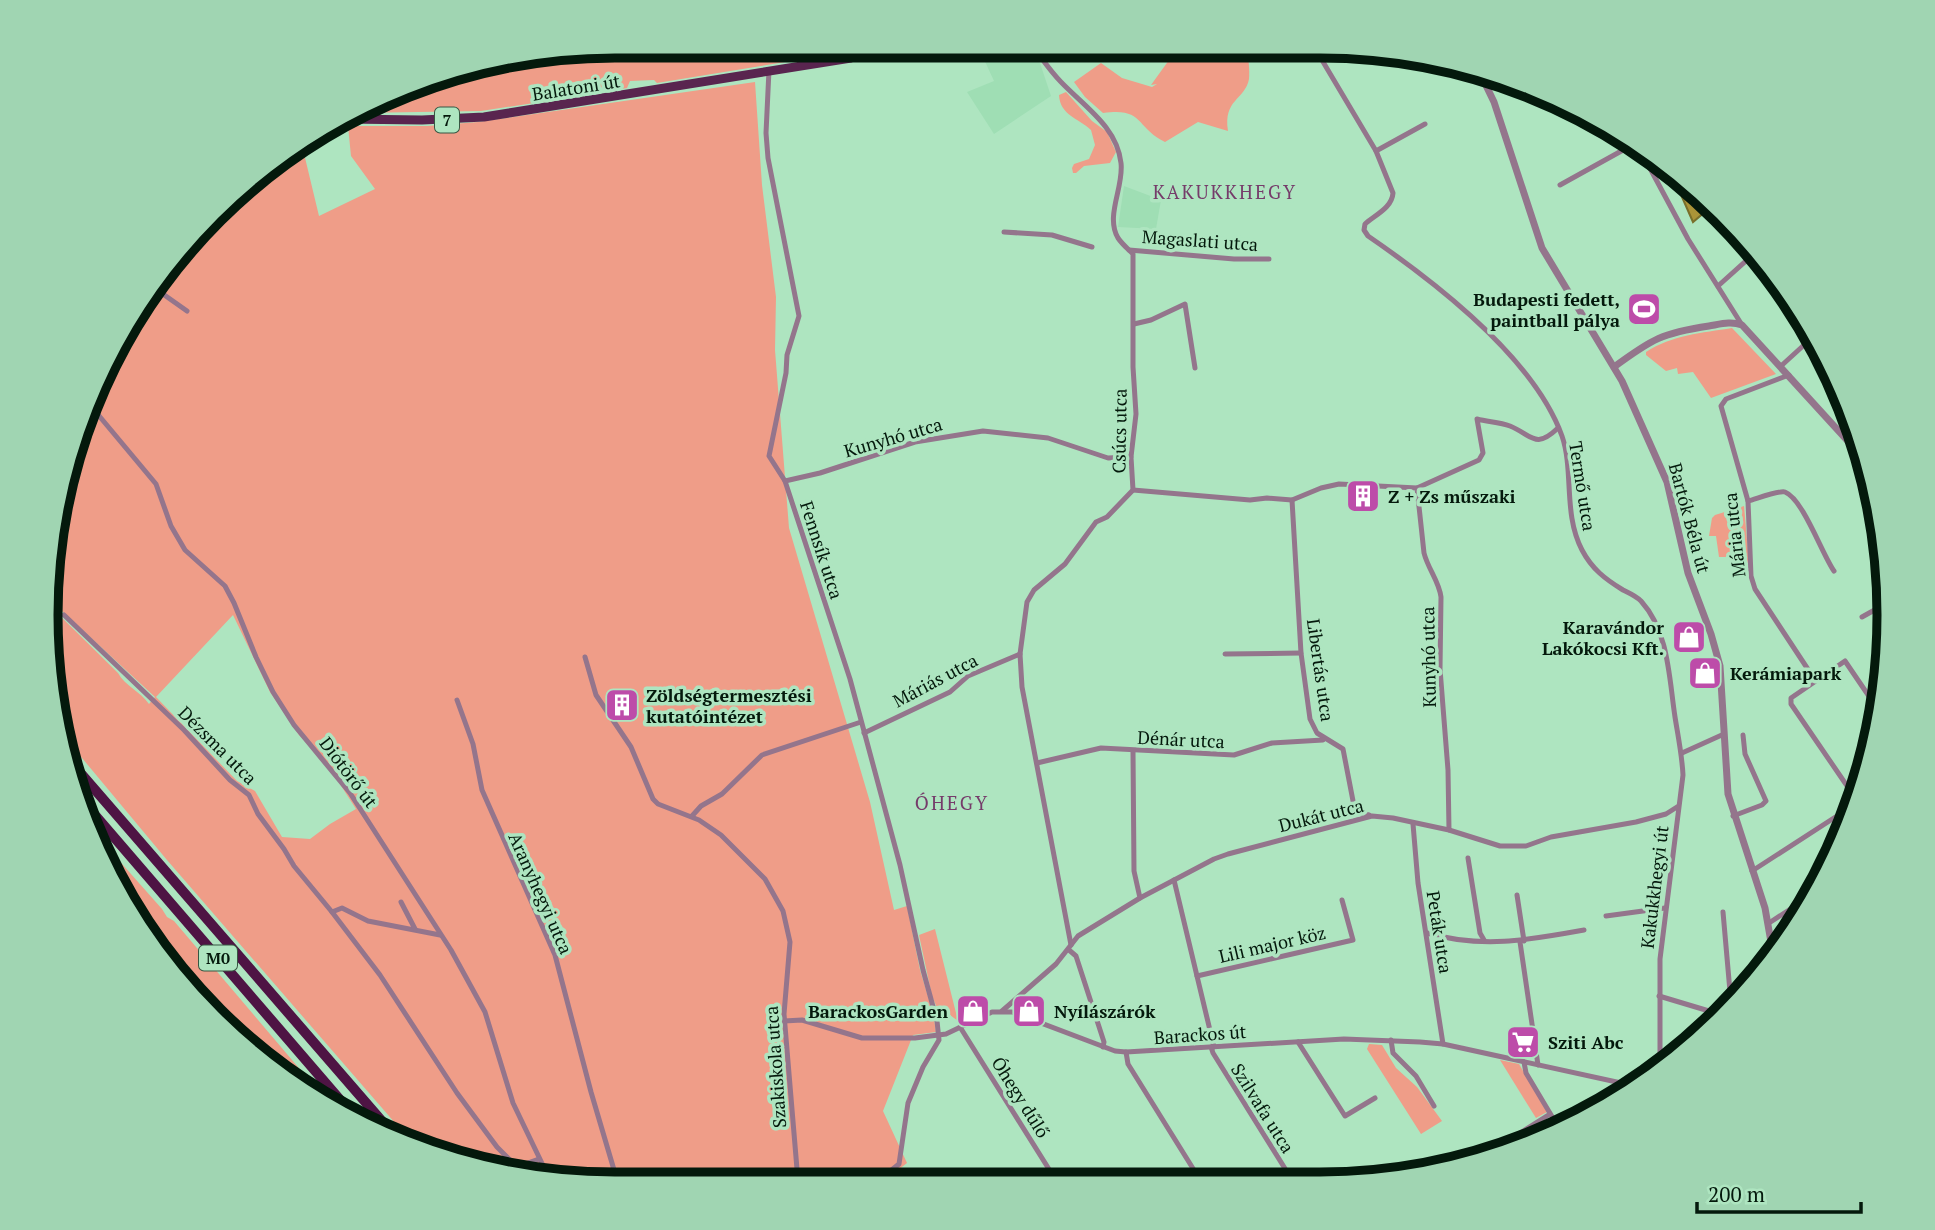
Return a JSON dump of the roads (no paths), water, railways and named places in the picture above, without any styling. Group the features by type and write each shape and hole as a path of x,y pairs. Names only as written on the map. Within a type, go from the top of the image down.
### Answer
{"highway":[{"name":"M0","path":"81,774 382,1121"},
{"name":"M0","path":"95,815 341,1100"}],"main road":[{"name":"Balatoni út","path":"361,119 422,120 491,116 851,58"}],"street":[{"name":"Csúcs utca","path":"1042,58 1059,80 1112,134 1121,164 1121,184 1114,215 1114,229 1133,254 1133,367 1136,414 1131,457 1133,490 1107,517 1096,522 1065,564 1034,590 1024,613 1020,654 1022,687 1070,947 1076,956 1104,1041 1103,1047"},
{"name":"Termő utca","path":"1321,58 1376,151 1393,193 1392,200 1365,224 1364,230 1368,236 1423,276 1474,319 1532,381 1544,399 1564,444 1571,513 1579,546 1599,574 1640,600 1664,644 1682,753"},
{"name":"Fennsík utca","path":"769,70 766,133 768,158 799,316 787,355 786,373 769,456 785,481 850,678 900,865 939,1036"},
{"name":"Bartók Béla út","path":"1484,83 1542,248 1634,404 1667,482 1688,573 1718,655 1723,691 1728,794 1769,923 1771,941"},
{"path":"1376,151 1425,124"},
{"path":"1560,185 1627,150"},
{"path":"1646,163 1688,239 1742,324 1849,441"},
{"path":"1004,232 1052,235 1092,247"},
{"name":"Magaslati utca","path":"1129,250 1234,259 1269,259"},
{"path":"1718,286 1748,259"},
{"path":"161,293 187,311"},
{"path":"1135,324 1152,320 1185,304 1195,368"},
{"path":"1614,367 1648,342 1663,335 1727,323 1742,324"},
{"path":"1781,366 1806,343"},
{"name":"Mária utca","path":"1789,375 1721,403 1748,501 1751,576 1755,589 1815,680"},
{"name":"Diótörő út","path":"96,412 156,484 171,526 186,550 225,586 273,692 294,724 350,793 440,935 485,1012 513,1102 544,1167"},
{"path":"1133,490 1238,499 1293,500 1321,488 1339,484 1417,488 1479,460 1483,453 1477,419 1512,427 1534,439 1548,438 1558,428"},
{"name":"Kunyhó utca","path":"785,481 820,473 915,442 983,431 1048,438 1108,458 1131,457"},
{"name":"Kunyhó utca","path":"1417,488 1424,553 1440,588 1441,597 1440,669 1448,771 1449,830"},
{"path":"1748,501 1781,492 1787,493 1803,511 1825,559 1834,571"},
{"name":"Libertás utca","path":"1293,500 1301,653 1310,719 1324,740 1343,749 1353,806 1361,813 1371,816"},
{"path":"1862,617 1877,609"},
{"name":"Dézsma utca","path":"64,615 184,730 230,780 249,795 258,814 294,866 380,975 457,1093 497,1147 513,1163"},
{"path":"1225,654 1301,653"},
{"name":"Máriás utca","path":"864,733 950,692 968,676 1020,654"},
{"name":"Szakiskola utca","path":"585,657 596,695 631,747 653,799 658,804 692,816 721,835 757,870 780,903 790,942 785,1020 796,1172"},
{"path":"1849,789 1791,704 1791,698 1845,661 1871,698"},
{"name":"Aranyhegyi utca","path":"457,700 472,744 482,790 555,955 615,1172"},
{"path":"692,816 701,806 722,794 762,755 861,722"},
{"path":"1682,753 1724,734"},
{"path":"1733,816 1766,801 1745,754 1743,735"},
{"name":"Dénár utca","path":"1037,763 1101,748 1234,755 1272,743 1324,740"},
{"path":"1133,751 1134,871 1140,898"},
{"name":"Kakukkhegyi út","path":"1660,1056 1659,996 1665,908 1683,775 1682,753"},
{"name":"Dukát utca","path":"1002,1011 1070,947 1078,936 1140,898 1228,854 1371,816 1449,830 1500,846 1526,846 1551,837 1636,822 1666,814 1678,806"},
{"path":"1752,871 1840,814"},
{"name":"Peták utca","path":"1413,824 1418,883 1443,1044"},
{"path":"1468,858 1479,933 1485,940"},
{"name":"Szilvafa utca","path":"1174,880 1213,1053 1287,1172"},
{"path":"1517,895 1538,1065"},
{"name":"Lili major köz","path":"1197,976 1353,940 1342,900"},
{"path":"401,902 415,929"},
{"path":"1769,923 1795,906"},
{"path":"332,912 342,908 368,921 440,935"},
{"path":"1606,916 1665,908"},
{"path":"1723,912 1730,992"},
{"path":"1427,933 1455,942 1485,940 1496,943 1584,930"},
{"path":"1659,996 1711,1012"},
{"path":"785,1020 802,1020 869,1039 939,1036 992,1012 1002,1011"},
{"name":"Barackos út","path":"1002,1011 1012,1012 1103,1047 1126,1052 1298,1041 1391,1040 1443,1044 1618,1086"},
{"name":"Óhegy dűlő","path":"960,1027 1051,1172"},
{"path":"889,1172 899,1164 908,1103 939,1036"},
{"path":"1391,1040 1393,1053 1416,1076 1434,1106"},
{"path":"1298,1041 1345,1116 1375,1098"},
{"path":"1126,1052 1128,1064 1195,1172"},
{"path":"1524,1062 1526,1073 1554,1120"},
{"path":"1513,1138 1550,1114"},
{"name":"Dézsma utca","path":"513,1163 526,1164 539,1158"}],"place":[{"name":"Budapesti fedett, paintball pálya","path":"1644,309"},
{"name":"Z + Zs műszaki","path":"1363,496"},
{"name":"Karavándor Lakókocsi Kft.","path":"1689,637"},
{"name":"Kerámiapark","path":"1705,673"},
{"name":"Zöldségtermesztési kutatóintézet","path":"622,705"},
{"name":"BarackosGarden","path":"973,1011"},
{"name":"Nyílászárók","path":"1029,1011"},
{"name":"Sziti Abc","path":"1523,1042"}],"district":[{"name":"KAKUKKHEGY","path":"1225,191"},
{"name":"ÓHEGY","path":"952,802"}]}
